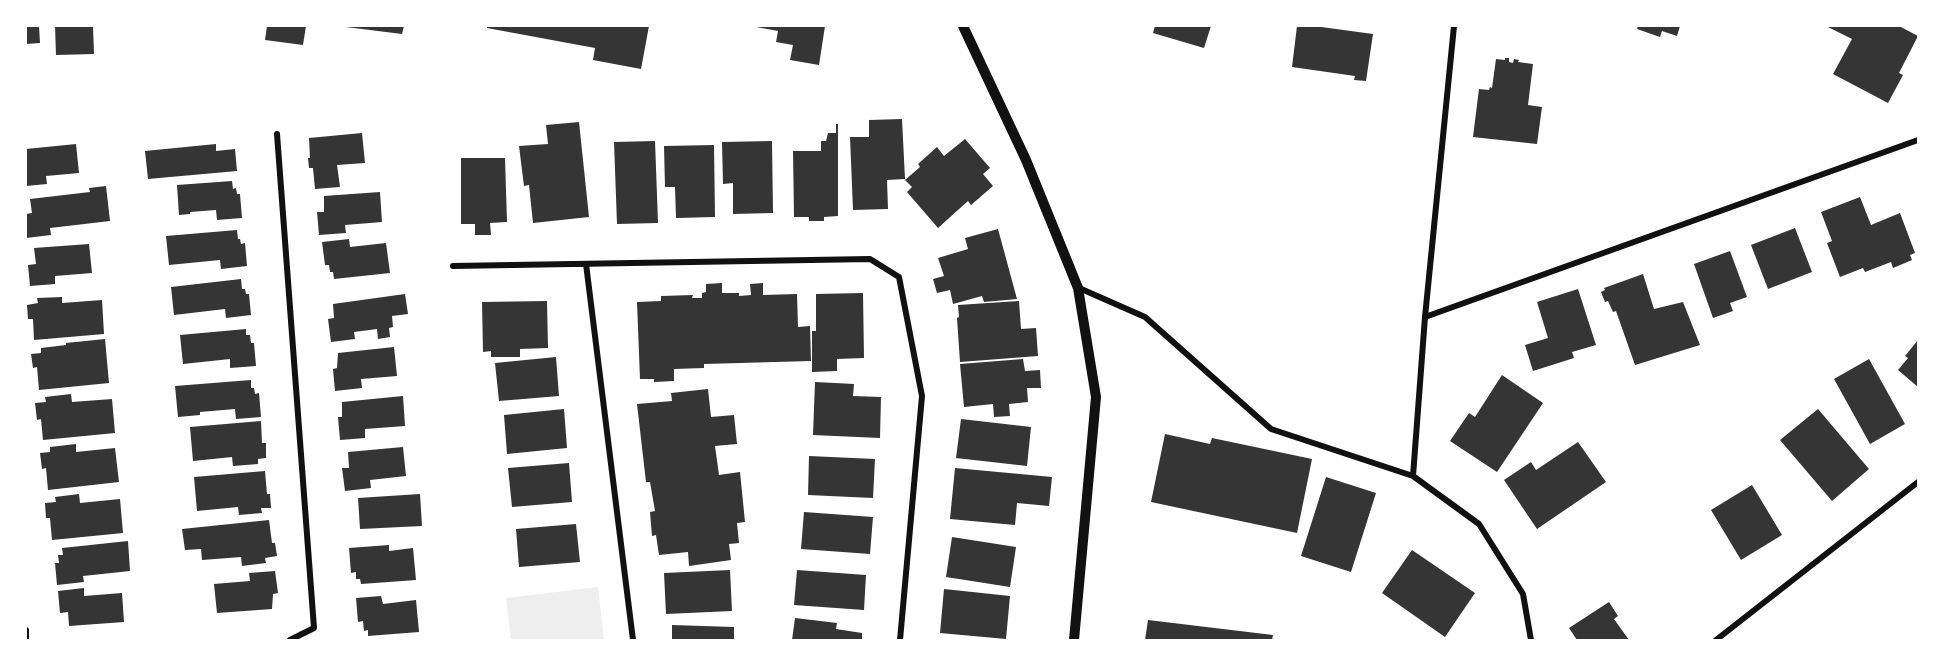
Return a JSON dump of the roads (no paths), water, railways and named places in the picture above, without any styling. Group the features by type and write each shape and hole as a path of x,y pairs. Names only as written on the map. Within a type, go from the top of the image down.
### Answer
{"street":[{"path":"963,26 1026,160 1078,288 1096,397 1074,640"},
{"path":"1413,476 1425,316 1454,26"},
{"path":"277,134 314,628 290,640"},
{"path":"1425,316 1918,140"},
{"path":"453,266 870,259 899,277 922,396 900,640"},
{"path":"586,264 633,640"},
{"path":"1078,288 1145,317 1271,429 1413,476 1479,524 1523,594 1531,640"},
{"path":"1716,640 1918,482"},
{"path":"26,630 26,640"}]}
